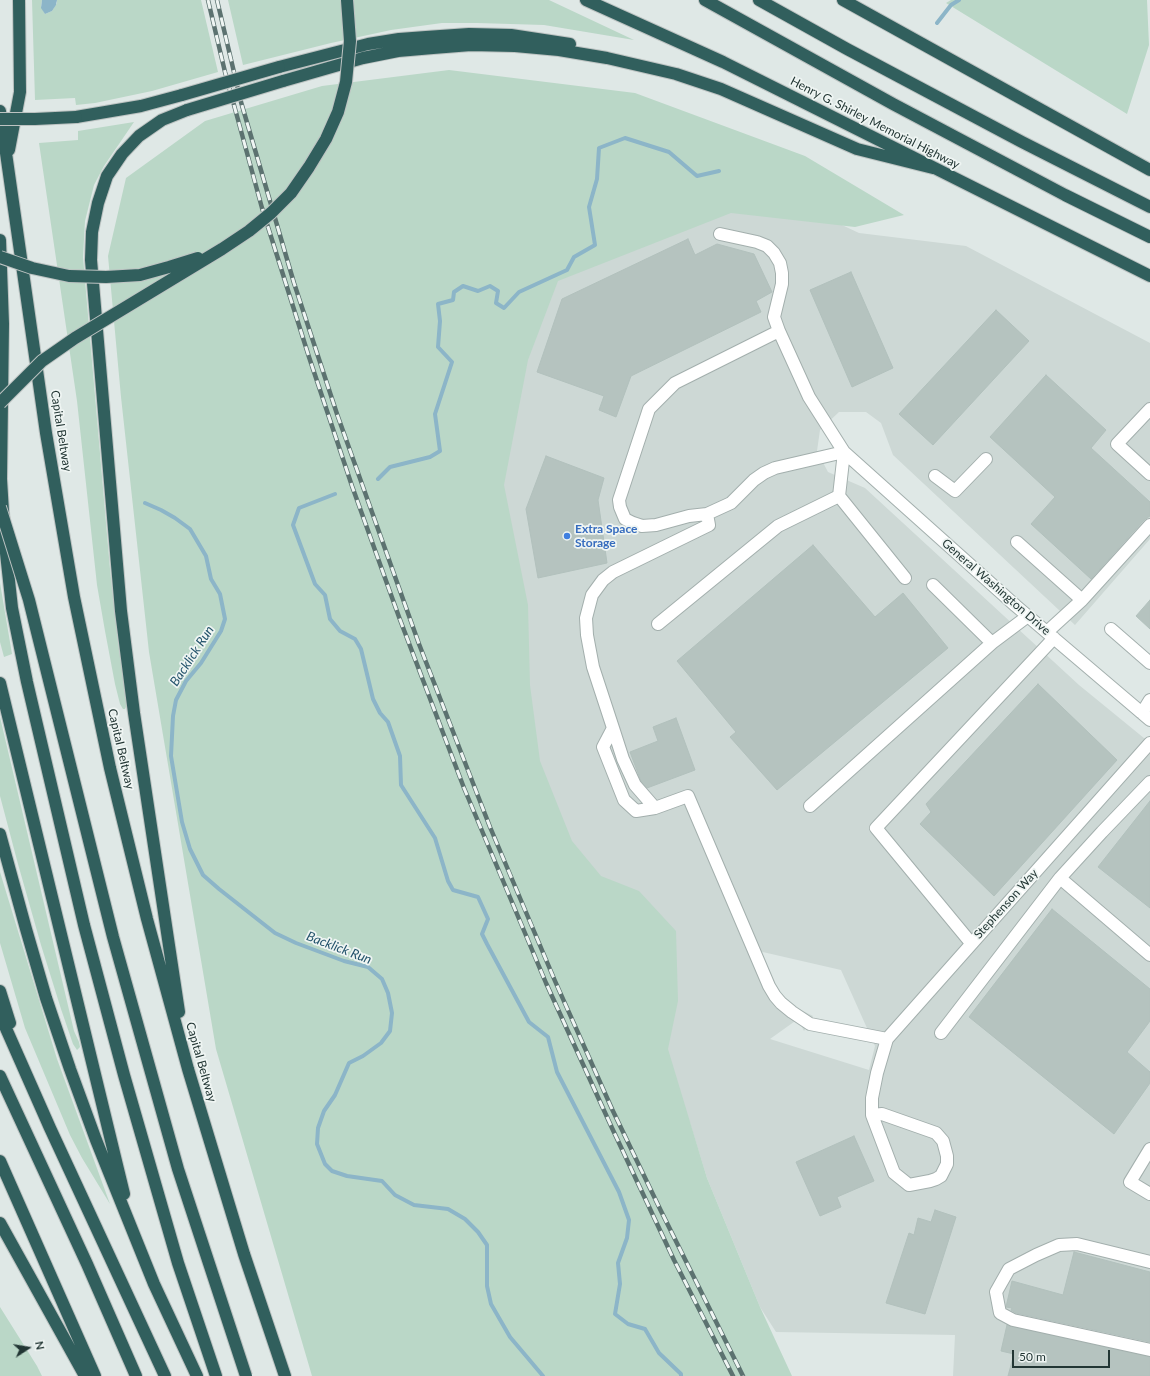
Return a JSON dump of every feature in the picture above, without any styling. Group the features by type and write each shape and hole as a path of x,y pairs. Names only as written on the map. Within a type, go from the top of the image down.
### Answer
{"highway":[{"path":"7,159 20,92 19,0"},
{"path":"0,404 42,361 74,338 222,249 249,231 271,213 286,198 309,167 326,139 338,112 346,82 350,41 347,0"},
{"name":"Henry G. Shirley Memorial Highway","path":"586,0 723,62 1150,276"},
{"path":"705,0 892,104 1065,195 1150,237"},
{"path":"759,0 847,49 1022,142 1150,207"},
{"path":"843,0 1150,170"},
{"path":"0,119 76,117 110,112 182,95 279,67 368,44 399,39 469,34 512,35 558,41 601,50 653,68"},
{"path":"188,1069 135,720 121,611 91,260 92,232 98,203 107,176 122,154 139,136 162,120 187,110 363,58 398,51 471,45 515,46 559,50 607,58 676,74 722,89 857,149 933,168"},
{"name":"Capital Beltway","path":"0,111 46,433 74,597 110,768 147,919 188,1069 244,1254 285,1376"},
{"path":"0,240 3,324 1,479 5,544 12,608 27,682 84,925 124,1075 178,1263 216,1376"},
{"path":"0,257 32,268 69,276 106,278 155,271 222,249"},
{"path":"0,507 29,600 113,938 176,1162 246,1376"},
{"path":"0,683 113,1153 137,1243"},
{"path":"0,834 30,945 70,1069 96,1140 137,1243 154,1284 197,1376"},
{"path":"0,991 17,1044 50,1128"},
{"path":"0,1015 50,1128 165,1376"},
{"path":"0,1076 87,1264 136,1376"},
{"path":"0,1161 96,1376"},
{"path":"0,1223 85,1376"}],"street":[{"name":"General Washington Drive","path":"720,234 757,242 767,246 774,253 780,263 782,284 774,317 809,397 844,452 1028,616 1146,716"},
{"path":"779,331 675,383 649,409 619,500 621,511 625,519 642,526 656,525 689,516 707,514 731,503 764,472 775,468 844,452 839,496 905,578"},
{"path":"1150,410 1117,444 1150,474"},
{"path":"935,476 955,492 986,459"},
{"path":"658,624 778,526 839,496"},
{"path":"655,808 635,785 623,759 593,667 587,635 586,618 592,595 603,580 613,572 709,525 707,514"},
{"path":"971,943 876,828 1150,525"},
{"path":"1017,542 1082,600"},
{"path":"933,585 992,643"},
{"path":"810,806 992,643 1028,616"},
{"path":"1110,630 1150,663"},
{"path":"1146,716 1150,700"},
{"path":"613,728 603,747 624,800 636,812 655,808 688,796 769,986 781,1003 810,1024 887,1038"},
{"name":"Stephenson Way","path":"872,1115 872,1098 877,1073 887,1038 1150,743"},
{"path":"941,1033 1060,878 1150,782"},
{"path":"1060,878 1150,955"},
{"path":"882,1114 936,1133 944,1141 947,1156 947,1164 941,1176 930,1182 909,1185 894,1173 872,1115 882,1114"},
{"path":"1150,1149 1130,1182 1150,1194"},
{"path":"1150,1262 1077,1244 1059,1244 1009,1270 996,1292 1000,1312 1013,1320 1150,1350"}],"shaded area":[{"path":"375,101 812,211 859,233 966,246 1150,343 1150,539 1075,625 893,455 881,423 866,412 839,412 820,430 817,451 828,472 865,488 1079,685 1150,743 1150,1376 953,1376 955,1335 776,1332 760,1307 707,1178 690,1123 526,796","holes":["754,950 841,970 875,1046 869,1070 770,1039 798,1019 804,1031 813,1016 793,1006 775,991"]}],"green space":[{"path":"32,0 42,0 41,6 45,14 52,11 57,3 57,0 201,0 218,72 152,91 95,103 76,105 75,98 35,100"},
{"path":"228,0 549,0 634,40 544,25 442,23 391,30 243,65"},
{"path":"951,0 1147,0 1149,45 1127,114 946,3"},
{"path":"449,70 635,93 805,156 904,215 855,227 731,213 558,281 528,360 504,485 528,605 530,685 540,761 572,841 601,876 639,891 676,931 678,1001 668,1049 707,1178 760,1307 792,1376 312,1376 216,1049 149,652 121,397 108,256 126,178 205,121 322,86"},
{"path":"134,122 104,166 94,185 85,221 83,257 110,569 127,705 125,709 123,709 120,704 115,684 97,585 77,401 39,143 78,140 78,131"},
{"path":"0,583 12,654 4,657 0,642"},
{"path":"0,717 74,1031 79,1042 80,1047 77,1050 73,1044 61,1009 41,945 0,796"},
{"path":"0,872 57,1059 110,1204 70,1135 25,1028 0,943"},
{"path":"0,1307 37,1366 42,1376 0,1376"}],"water":[{"path":"42,0 57,0 52,11 45,14 41,8"}],"building":[{"path":"688,239 695,255 717,244 754,254 772,292 756,301 761,312 631,376 616,417 599,410 604,396 537,372 562,299"},
{"path":"851,272 893,368 852,387 810,290"},
{"path":"996,310 1029,341 933,445 899,414"},
{"path":"1046,375 1106,430 1091,448 1150,502 1150,516 1144,520 1091,579 1031,524 1055,497 990,437"},
{"name":"Extra Space Storage","path":"546,456 604,478 598,500 607,563 538,578 526,509"},
{"path":"813,545 875,617 903,593 948,648 777,790 730,737 736,732 677,661"},
{"path":"1150,600 1150,629 1136,616"},
{"path":"1038,684 1117,760 994,896 920,824 931,812 926,804"},
{"path":"676,718 695,770 647,788 641,781 630,752 658,741 653,727"},
{"path":"1150,801 1150,908 1098,867"},
{"path":"1052,909 1150,989 1150,1021 1127,1052 1150,1072 1150,1083 1114,1134 969,1017"},
{"path":"854,1136 874,1181 837,1197 841,1207 820,1216 796,1162"},
{"path":"935,1210 956,1217 925,1314 886,1303 909,1233 914,1235 918,1218 931,1222"},
{"path":"1074,1252 1150,1272 1150,1342 1016,1313 1011,1310 1012,1308 1006,1307 1012,1281 1063,1295"},
{"path":"1007,1325 1150,1357 1150,1376 1008,1376 1014,1354 1001,1351"}],"waterway":[{"path":"937,23 951,5 959,0"},
{"path":"378,479 390,467 430,457 440,451 435,414 452,362 438,347 440,321 438,304 453,300 454,292 463,286 478,291 490,286 498,291 496,303 504,308 519,292 567,270 574,257 595,245 589,207 597,179 599,148 625,138 669,152 697,176 719,171"},
{"path":"335,494 299,508 293,525 315,584 325,595 330,619 340,631 355,639 361,649 373,699 380,713 388,722 400,756 401,785 435,838 448,881 453,890 478,897 488,919 482,934 529,1022 548,1037 557,1072 619,1192 629,1220 627,1238 618,1263 620,1284 615,1314 628,1324 645,1329 659,1353 681,1374 681,1376"},
{"name":"Backlick Run","path":"145,503 175,518 190,529 206,556 211,579 220,594 225,619 221,631 201,663 186,681 176,700 173,716 171,756 182,822 190,849 203,875 275,933 296,943 344,961 368,967 382,979 388,993 392,1013 390,1031 381,1043 363,1056 349,1063 335,1095 324,1111 318,1128 317,1144 325,1164 332,1171 347,1176 382,1181 395,1195 414,1205 448,1209 465,1219 478,1232 487,1245 487,1286 491,1304 510,1337 543,1376"}],"railway":[{"path":"208,0 225,72 262,208 309,357 352,486 399,617 464,788 546,983 612,1128 674,1260 733,1376"},
{"path":"217,0 241,102 294,283 337,414 419,644 490,827 555,981 612,1109 743,1376"}],"place":[{"name":"Extra Space Storage","path":"567,536"}]}
